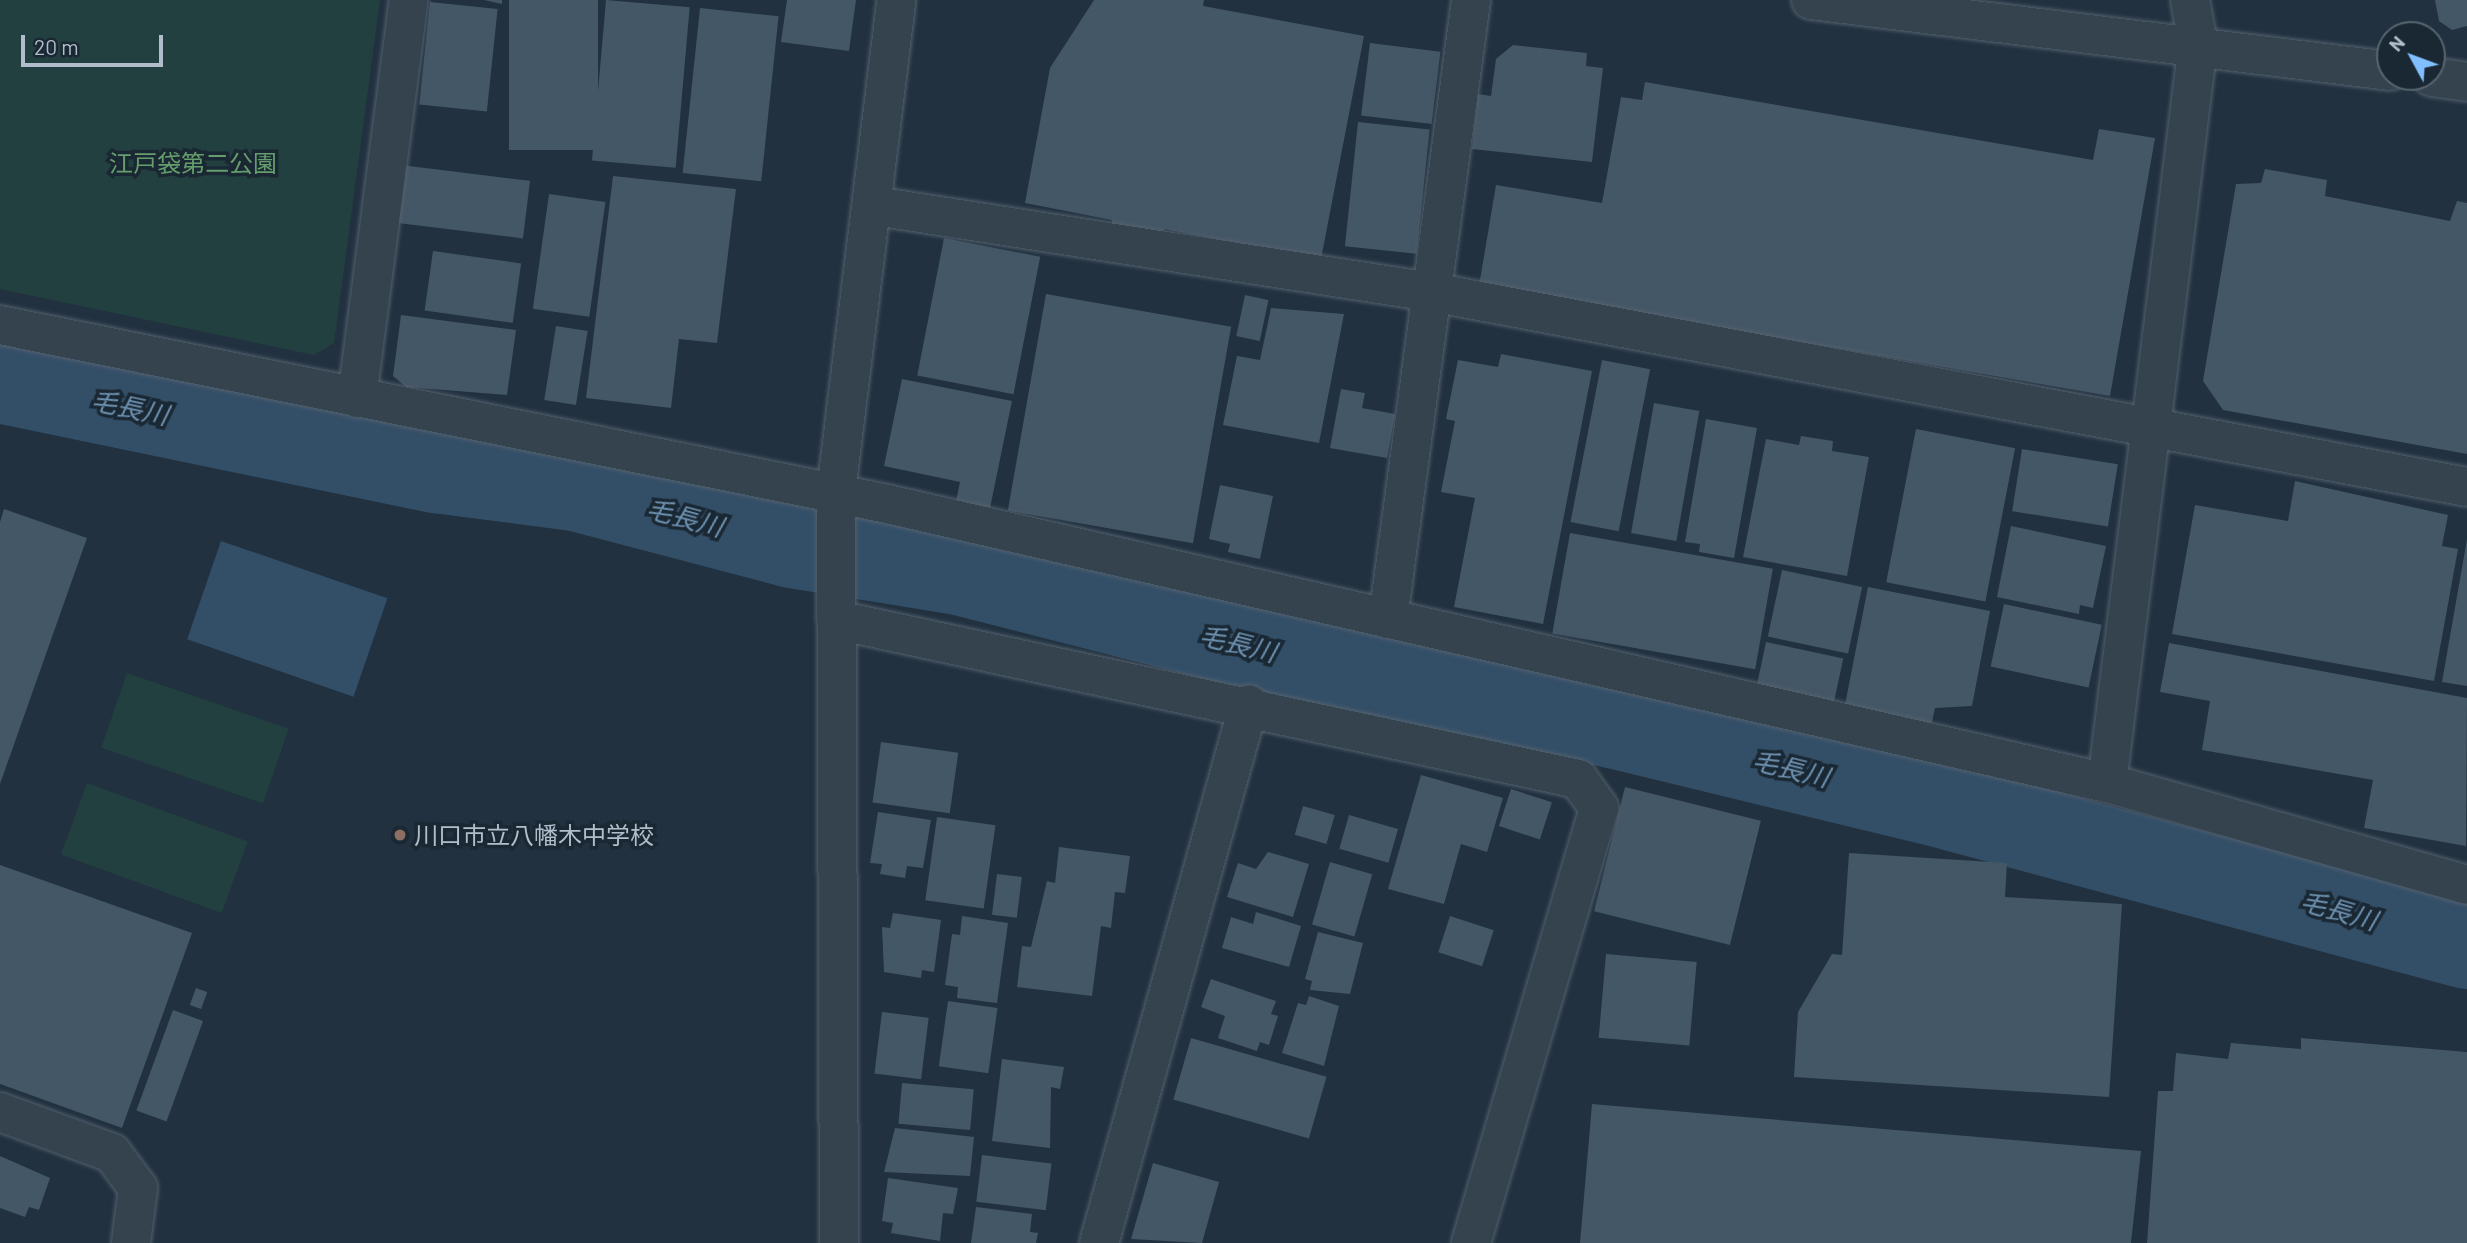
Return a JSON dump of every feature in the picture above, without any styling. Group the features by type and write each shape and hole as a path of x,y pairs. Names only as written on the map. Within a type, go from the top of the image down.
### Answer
{"street":[{"path":"357,398 409,0"},
{"path":"839,1243 836,492 874,206 896,0"},
{"path":"1388,619 1437,293 1471,0"},
{"path":"1811,0 2198,44 2376,69"},
{"path":"2107,783 2149,423 2198,44 2190,0"},
{"path":"2446,79 2467,82"},
{"path":"874,206 1437,293 2149,423 2467,487"},
{"path":"0,325 836,492 2107,783 2467,885"},
{"path":"837,620 1249,704 1578,779 1599,808 1471,1243"},
{"path":"1099,1243 1249,704"},
{"path":"0,1112 112,1153 138,1188 131,1243"}],"green space":[{"name":"江戸袋第二公園","path":"0,0 380,0 334,343 314,355 0,289"},
{"path":"127,673 289,729 263,803 101,748"},
{"path":"87,783 248,841 222,913 61,854"}],"water":[{"path":"221,541 387,598 354,697 187,639"}],"building":[{"path":"484,0 502,0 502,4"},
{"path":"509,0 598,0 598,150 509,150"},
{"path":"606,0 690,7 676,168 592,160"},
{"path":"787,0 856,0 849,51 781,42"},
{"path":"1094,0 1204,0 1203,6 1364,36 1321,259 1164,229 1163,236 1111,226 1112,220 1025,203 1050,68"},
{"path":"2435,0 2467,0 2467,26 2452,30 2446,26 2446,21 2439,21"},
{"path":"430,2 498,9 487,112 419,104"},
{"path":"700,8 779,16 761,181 683,173"},
{"path":"1370,43 1440,52 1432,124 1361,115"},
{"path":"1513,45 1587,53 1586,66 1603,68 1592,162 1472,149 1478,94 1491,96 1496,59"},
{"path":"1645,82 2093,160 2099,129 2155,138 2110,396 1479,286 1496,185 1602,203 1621,97 1642,100"},
{"path":"1358,122 1430,130 1417,254 1345,246"},
{"path":"401,165 530,181 523,238 394,223"},
{"path":"2265,169 2327,180 2325,196 2450,221 2457,201 2467,203 2467,454 2223,410 2203,381 2236,184 2261,183"},
{"path":"613,176 736,189 717,343 679,339 671,408 586,398"},
{"path":"549,194 605,202 589,317 533,309"},
{"path":"944,238 1040,257 1013,394 917,375"},
{"path":"433,251 521,263 513,323 425,310"},
{"path":"1046,294 1231,327 1193,543 1008,511"},
{"path":"1245,295 1268,300 1260,341 1236,336"},
{"path":"1271,308 1344,314 1319,443 1223,425 1237,356 1260,360"},
{"path":"401,315 516,330 507,395 406,387 393,376"},
{"path":"556,326 588,331 576,405 544,400"},
{"path":"1501,354 1592,371 1543,624 1454,607 1475,498 1441,492 1455,421 1446,419 1458,360 1498,367"},
{"path":"1602,360 1650,369 1619,531 1571,522"},
{"path":"902,379 1012,401 990,508 956,501 960,482 884,466"},
{"path":"1341,389 1365,393 1362,408 1395,414 1387,458 1330,448"},
{"path":"1654,403 1699,411 1676,541 1631,533"},
{"path":"1706,419 1757,428 1734,558 1699,552 1700,544 1685,542"},
{"path":"1916,429 2015,448 1985,601 1886,582"},
{"path":"1801,436 1833,441 1832,451 1869,457 1847,576 1743,557 1766,439 1799,445"},
{"path":"2022,449 2118,464 2108,526 2012,511"},
{"path":"2295,481 2448,515 2442,546 2458,549 2434,681 2172,634 2195,505 2288,521"},
{"path":"1220,485 1273,496 1260,559 1228,552 1230,544 1209,539"},
{"path":"4,509 87,538 0,784 0,522"},
{"path":"2011,526 2106,546 2093,608 2080,605 2079,614 1997,597"},
{"path":"1570,533 1773,569 1755,669 1552,633"},
{"path":"2467,539 2467,686 2442,682"},
{"path":"1782,570 1862,587 1848,654 1768,637"},
{"path":"1868,587 1990,611 1972,706 1935,708 1931,726 1844,710"},
{"path":"2004,604 2102,625 2089,687 1991,667"},
{"path":"1766,642 1843,658 1833,706 1756,690"},
{"path":"2169,643 2467,698 2466,846 2364,828 2373,780 2202,750 2210,701 2160,692"},
{"path":"881,742 958,753 950,813 873,802"},
{"path":"1421,775 1503,798 1487,852 1461,844 1444,904 1388,889"},
{"path":"1625,787 1761,821 1730,945 1594,911"},
{"path":"1511,789 1552,802 1540,839 1499,826"},
{"path":"1303,806 1335,815 1326,844 1295,835"},
{"path":"878,812 931,820 923,868 907,866 905,878 880,874 882,864 870,863"},
{"path":"1349,815 1398,829 1388,863 1339,849"},
{"path":"937,817 995,825 984,908 925,900"},
{"path":"1059,847 1130,856 1125,893 1115,892 1111,928 1101,926 1092,996 1017,987 1022,946 1031,947 1047,881 1055,883"},
{"path":"1268,852 1309,864 1293,917 1227,897 1238,863 1256,869"},
{"path":"1849,853 2007,863 2005,897 2122,904 2109,1097 1794,1077 1798,1012 1832,954 1842,955"},
{"path":"1330,862 1372,874 1354,937 1312,924"},
{"path":"0,865 192,933 122,1128 0,1084"},
{"path":"997,874 1022,877 1017,918 992,915"},
{"path":"1256,912 1301,926 1289,967 1222,948 1231,917 1253,924"},
{"path":"893,913 941,920 934,972 922,970 921,978 884,972 882,927 890,928"},
{"path":"962,916 1008,923 997,1003 957,998 958,987 945,985 952,934 960,935"},
{"path":"1450,916 1494,930 1482,966 1438,952"},
{"path":"1318,932 1363,943 1350,994 1310,990 1312,981 1305,979"},
{"path":"1606,954 1697,962 1689,1046 1599,1038"},
{"path":"1211,979 1276,1001 1271,1014 1278,1016 1269,1045 1260,1042 1257,1051 1218,1038 1225,1016 1201,1007"},
{"path":"196,988 207,992 201,1009 190,1005"},
{"path":"1309,996 1339,1006 1324,1066 1282,1053 1298,1003 1306,1005"},
{"path":"948,1001 998,1008 988,1073 939,1066"},
{"path":"173,1010 203,1021 166,1121 136,1111"},
{"path":"882,1012 929,1018 921,1079 874,1074"},
{"path":"1191,1038 1327,1077 1309,1138 1173,1100"},
{"path":"2301,1038 2467,1052 2467,1243 2147,1243 2158,1091 2173,1091 2176,1053 2228,1059 2231,1043 2301,1049"},
{"path":"1002,1059 1064,1067 1060,1089 1051,1087 1050,1148 992,1141"},
{"path":"902,1083 974,1089 970,1130 898,1124"},
{"path":"1592,1104 2141,1151 2131,1243 1580,1243"},
{"path":"895,1128 974,1137 970,1176 884,1172"},
{"path":"982,1155 1051,1164 1046,1210 976,1202"},
{"path":"0,1156 50,1178 39,1210 29,1207 25,1217 0,1208"},
{"path":"1153,1163 1219,1182 1202,1243 1131,1239"},
{"path":"888,1178 958,1188 953,1214 943,1213 940,1241 891,1233 893,1223 882,1221"},
{"path":"976,1207 1032,1214 1030,1232 1038,1233 1036,1243 971,1243"}],"waterway":[{"name":"毛長川","path":"0,380 436,470 575,488 792,545 959,572 1359,674 1612,725 1927,801 2467,946"}],"place":[{"name":"川口市立八幡木中学校","path":"400,835"}]}
